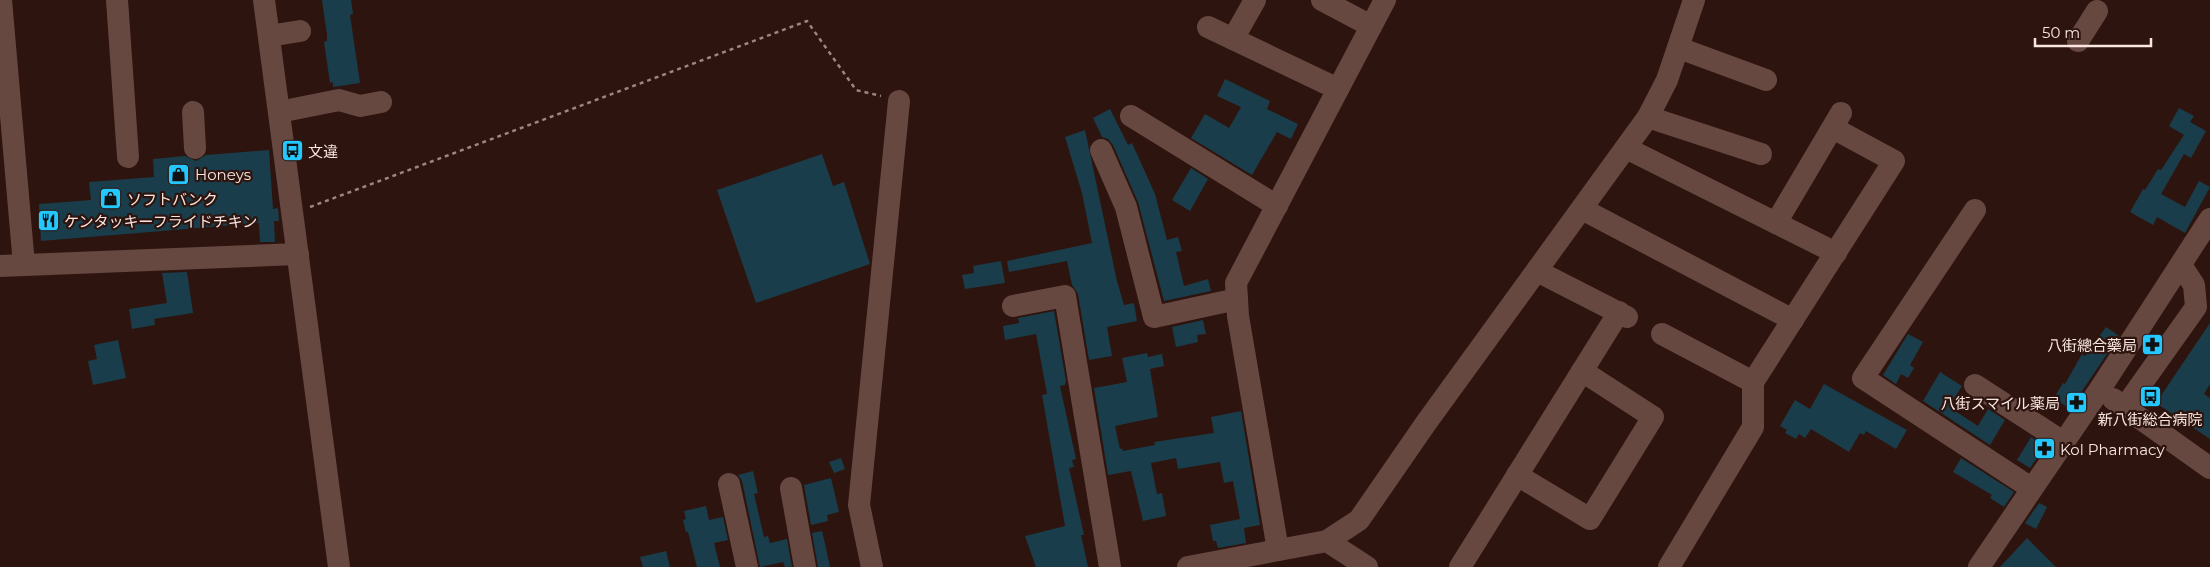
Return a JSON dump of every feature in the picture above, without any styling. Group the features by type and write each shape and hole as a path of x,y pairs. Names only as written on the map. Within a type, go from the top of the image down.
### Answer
{"street":[{"path":"2,0 24,265"},
{"path":"117,0 128,157"},
{"path":"264,0 339,567"},
{"path":"1233,39 1255,0"},
{"path":"1322,0 1372,26"},
{"path":"1278,550 1238,316 1236,283 1385,0"},
{"path":"1188,567 1327,541 1359,520 1426,423 1648,117 1667,80 1680,48 1694,0"},
{"path":"2078,42 2097,11"},
{"path":"1208,27 1338,89"},
{"path":"269,36 300,31"},
{"path":"1680,48 1766,80"},
{"path":"279,112 339,100 360,106 381,102"},
{"path":"872,567 859,505 900,101"},
{"path":"193,112 194,148"},
{"path":"1131,116 1277,206"},
{"path":"1648,117 1761,154"},
{"path":"1669,567 1753,427 1753,382 1894,161 1837,120 1776,222"},
{"path":"1626,148 1836,253"},
{"path":"1101,150 1126,207 1154,317 1237,299"},
{"path":"1582,209 1793,320"},
{"path":"1975,210 1863,378 2031,488"},
{"path":"1979,567 2100,389 2210,220"},
{"path":"0,266 298,254"},
{"path":"2125,407 2196,307 2194,285 2181,265"},
{"path":"1460,567 1582,371 1623,314 1537,271"},
{"path":"1013,306 1065,296 1110,567"},
{"path":"1662,334 1753,382"},
{"path":"1517,475 1590,519 1653,417 1582,371"},
{"path":"1975,385 2063,442"},
{"path":"2100,389 2210,468"},
{"path":"729,484 748,567"},
{"path":"791,488 805,567"},
{"path":"1327,541 1367,567"}],"path":[{"path":"292,214 807,21 856,90 900,101"}],"building":[{"path":"322,0 351,0 353,14 350,15 360,83 333,87 333,82 330,83 324,42 327,41 327,35"},
{"path":"1225,79 1270,101 1267,109 1298,124 1291,139 1277,132 1252,175 1191,138 1205,114 1229,128 1241,107 1217,96"},
{"path":"2179,108 2194,116 2190,122 2206,131 2191,158 2184,154 2161,194 2185,207 2199,181 2210,187 2185,233 2157,217 2153,225 2130,212 2143,189 2145,190 2158,169 2161,170 2184,135 2169,126"},
{"path":"1110,109 1128,145 1132,143 1155,194 1167,240 1178,237 1182,251 1176,252 1184,286 1208,279 1211,291 1164,301 1138,202 1113,145 1108,139 1102,137 1093,118"},
{"path":"1085,130 1117,281 1124,305 1134,303 1137,321 1107,327 1112,356 1089,360 1078,294 1072,285 1067,261 1009,272 1007,261 1092,243 1082,193 1065,137"},
{"path":"269,150 273,209 278,208 279,221 274,221 275,242 260,242 259,223 41,241 39,204 91,200 89,182 154,177 153,159 185,156 196,161 206,155"},
{"path":"822,154 833,186 844,182 870,264 756,303 717,190"},
{"path":"1191,168 1208,179 1190,211 1172,200"},
{"path":"1001,261 1005,283 965,289 962,275 974,273 973,266"},
{"path":"187,272 193,313 154,319 155,325 132,329 129,309 167,303 162,273"},
{"path":"1054,311 1066,381 1065,385 1060,386 1076,459 1072,460 1074,467 1069,468 1084,535 1081,535 1088,567 1036,567 1025,536 1065,526 1042,395 1047,394 1036,334 1005,340 1003,326 1019,323 1018,318"},
{"path":"1203,320 1206,334 1197,335 1198,342 1176,347 1172,327"},
{"path":"2210,323 2210,384 2204,394 2210,398 2210,439 2156,403"},
{"path":"2106,327 2119,336 2070,409 2054,398 2063,383 2065,384 2082,354 2085,356"},
{"path":"1908,334 1923,342 1910,365 1914,368 1908,378 1901,374 1896,384 1883,375"},
{"path":"118,340 126,378 93,385 88,361 97,359 94,345"},
{"path":"1147,353 1148,357 1162,354 1164,366 1150,369 1158,417 1115,426 1120,449 1122,448 1123,451 1155,445 1154,442 1214,433 1211,417 1241,411 1260,525 1244,528 1246,543 1218,548 1216,541 1213,541 1210,525 1240,519 1233,481 1224,483 1220,462 1178,469 1176,458 1151,463 1157,494 1162,493 1166,516 1143,521 1131,471 1108,475 1094,388 1127,382 1122,358"},
{"path":"1940,372 1962,386 1949,407 1978,426 1988,409 2005,420 1990,445 1923,401"},
{"path":"1824,384 1907,430 1896,449 1866,431 1864,435 1860,433 1849,452 1811,429 1805,438 1799,434 1796,439 1785,433 1787,430 1780,426 1795,400 1810,409"},
{"path":"2031,437 2045,446 2030,468 2017,460"},
{"path":"841,458 845,469 834,473 829,462"},
{"path":"1961,458 2014,492 2004,507 1990,498 1992,495 1953,472"},
{"path":"753,471 758,493 754,494 764,537 768,536 770,543 787,539 792,567 785,567 783,562 760,567 742,481 738,475"},
{"path":"831,478 839,512 827,515 828,521 811,525 804,485"},
{"path":"2039,503 2047,507 2036,529 2025,523"},
{"path":"706,506 709,520 723,517 728,540 714,543 720,567 697,567 683,520 686,519 684,511"},
{"path":"822,531 830,567 818,567 812,533"},
{"path":"2027,538 2056,567 2000,567"},
{"path":"666,551 670,567 643,567 640,557"}],"place":[{"name":"文違","path":"292,151"},
{"name":"Honeys","path":"179,174"},
{"name":"ソフトバンク","path":"111,199"},
{"name":"ケンタッキーフライドチキン","path":"48,221"},
{"name":"八街總合藥局","path":"2153,345"},
{"name":"新八街総合病院","path":"2150,396"},
{"name":"八街スマイル薬局","path":"2076,403"},
{"name":"Kol Pharmacy","path":"2044,449"}]}
